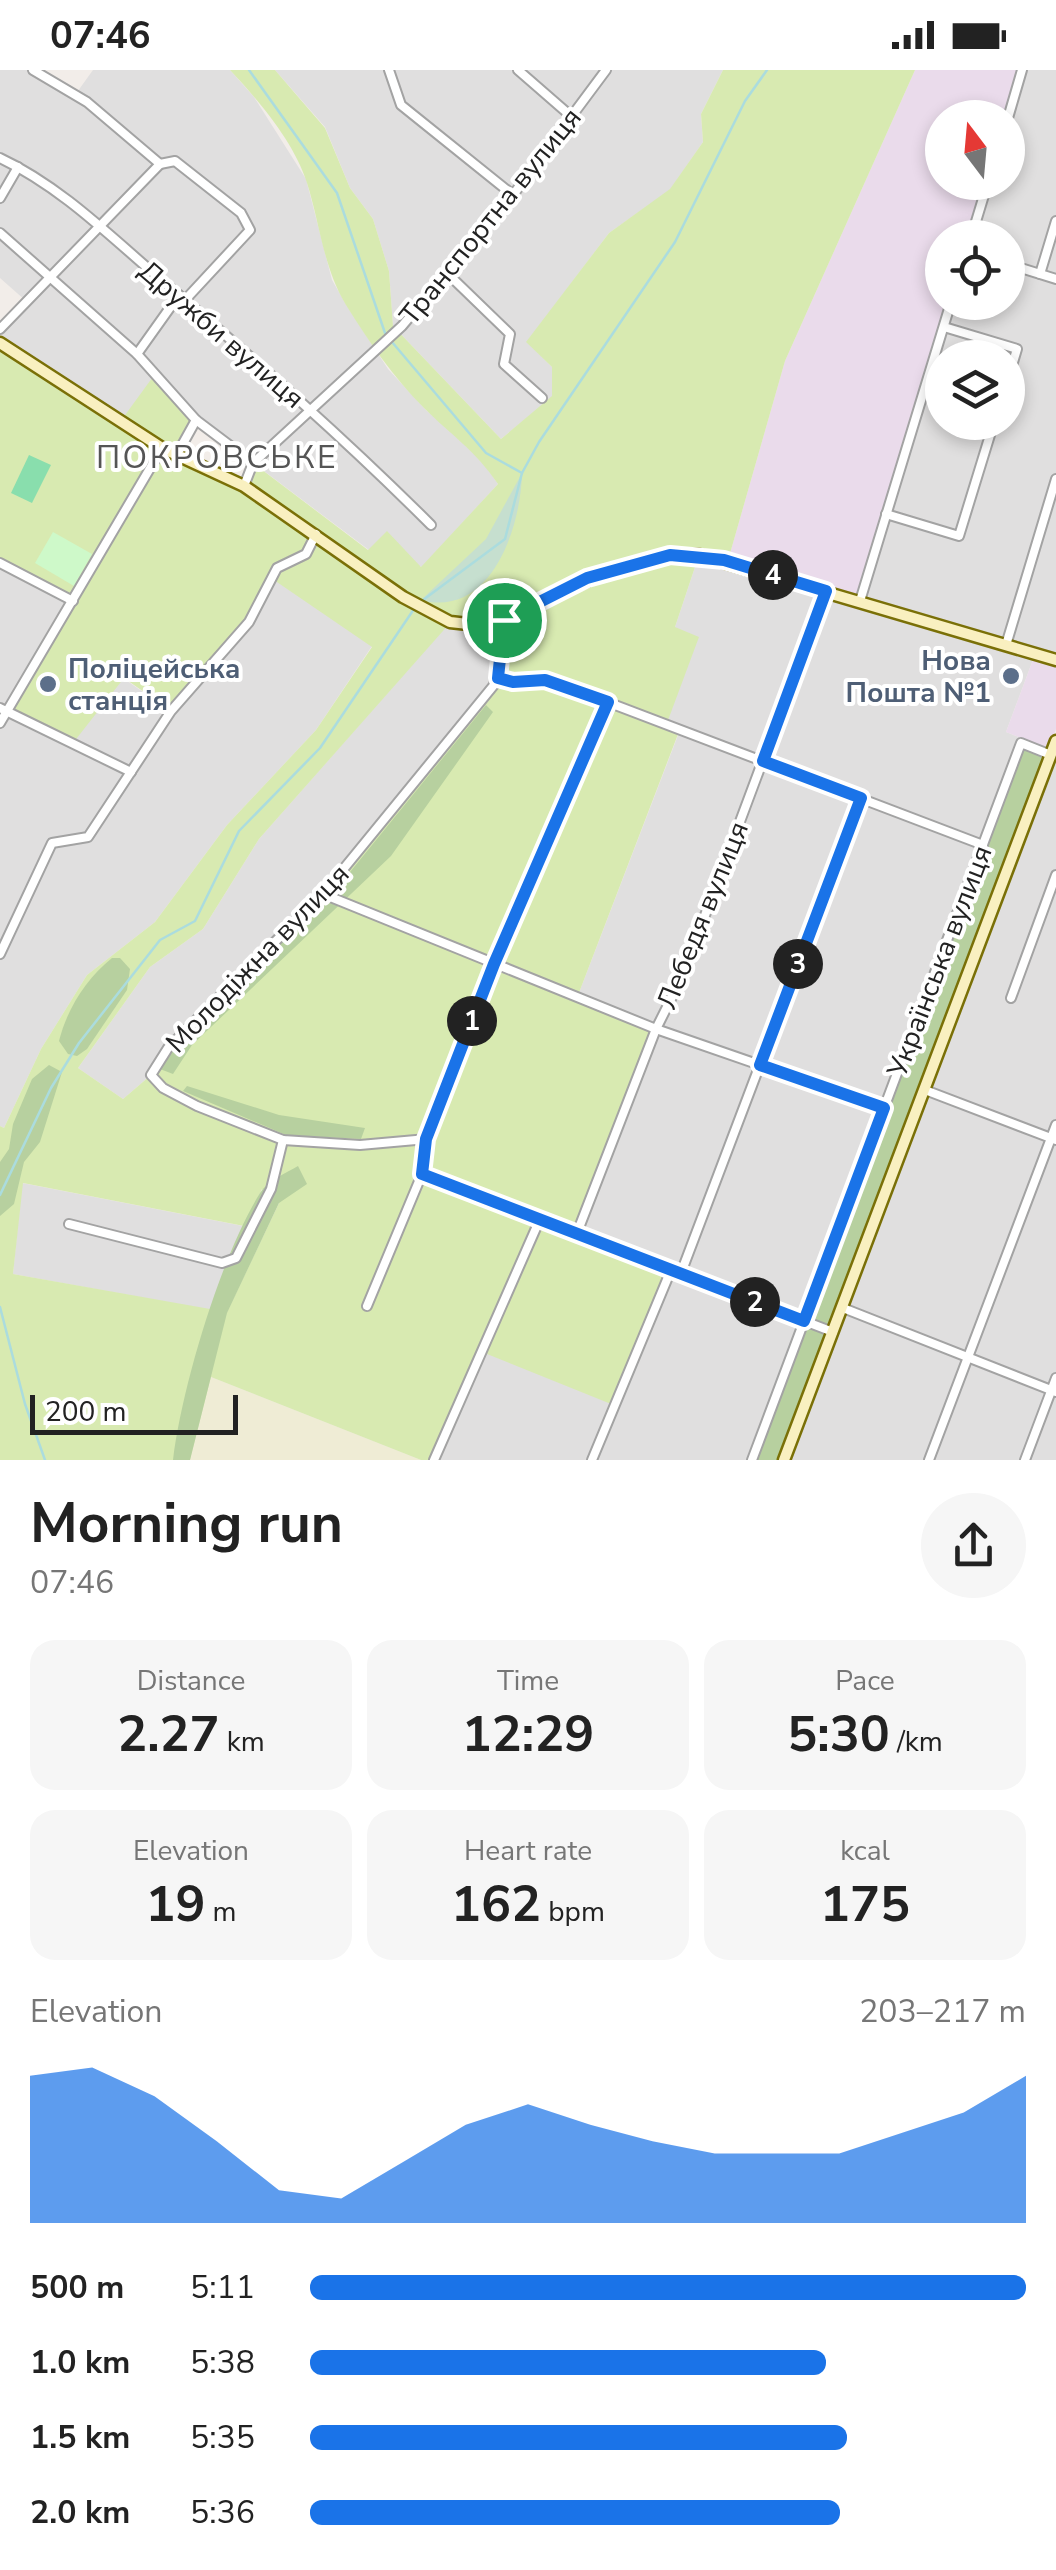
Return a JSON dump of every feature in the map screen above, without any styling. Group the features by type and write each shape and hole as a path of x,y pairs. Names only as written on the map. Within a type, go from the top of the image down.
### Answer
{"street":[{"path":"34,70 87,102 160,164"},
{"path":"389,70 401,105 513,195"},
{"path":"518,70 572,118"},
{"name":"Транспортна вулиця","path":"244,486 253,463 402,326 448,274 513,195 606,70"},
{"path":"1013,100 1022,70"},
{"name":"Дружби вулиця","path":"0,158 99,226 310,411 430,526"},
{"path":"0,329 160,164 175,162 241,214 250,230 182,298 137,354"},
{"path":"0,198 18,167"},
{"path":"1040,274 1056,221"},
{"path":"0,233 137,354 196,420 253,463"},
{"path":"1025,269 1056,279"},
{"path":"448,274 510,334 504,364 542,398"},
{"path":"860,601 946,320"},
{"path":"944,327 987,340"},
{"path":"0,343 162,448 244,486 426,612 470,626 504,620 613,568 670,555 699,555 1056,660"},
{"path":"176,456 196,420"},
{"path":"886,514 960,536 989,440"},
{"path":"0,723 4,710 162,448"},
{"path":"1006,645 1056,478"},
{"path":"0,954 52,843 88,837 171,711 248,622 277,568 306,554 316,534"},
{"path":"0,563 73,601"},
{"name":"Лебедя вулиця","path":"577,1234 656,1029 682,976 825,593"},
{"path":"504,620 498,678 513,682 545,680 983,845"},
{"name":"Молодіжна вулиця","path":"283,1140 197,1106 163,1088 151,1075 168,1048 323,894 498,678"},
{"path":"366,1306 422,1174 426,1139 494,964 608,702"},
{"path":"4,710 131,772"},
{"path":"784,1460 1056,740"},
{"name":"Українська вулиця","path":"752,1460 1021,744 1051,754"},
{"path":"592,1460 676,1272 861,798"},
{"path":"1011,998 1056,875"},
{"path":"323,894 656,1029 884,1108"},
{"path":"925,1090 1054,1139"},
{"path":"929,1460 1054,1139 1056,1125"},
{"path":"69,1224 222,1263 236,1258 275,1178 283,1140 360,1145 426,1139"},
{"path":"422,1174 834,1332"},
{"path":"434,1460 540,1219"},
{"path":"843,1308 1054,1391"},
{"path":"1025,1460 1056,1378"}],"shaded area":[{"path":"0,70 33,70 75,95 93,70 230,70 254,97 306,179 332,280 347,306 388,369 427,411 474,449 498,484 422,567 369,550 196,420 155,375 121,422 0,343 0,329 26,301 0,278"},
{"path":"275,70 723,70 701,114 703,142 670,190 609,233 527,342 552,367 552,397 501,439 393,326 389,271 373,219 350,188 325,127"},
{"path":"915,70 1018,70 1008,100 925,100 925,200 979,200 972,220 925,220 925,320 942,320 936,340 925,340 925,375 857,596 729,557 785,361"},
{"path":"1018,70 1056,70 1056,656 857,596 925,375 925,440 1025,440 1025,340 936,340 942,320 1025,320 1025,220 972,220 979,200 1025,200 1025,100 1008,100"},
{"path":"699,555 1034,657 1006,732 1048,749 780,1460 434,1460 482,1351 577,1233 577,998 680,730 667,724 675,627"},
{"path":"0,563 73,601 123,678 170,711 271,577 372,646 316,730 227,825 155,922 87,975 41,1049 4,1128 0,1126"},
{"path":"504,620 498,678 323,894 151,1075 123,1099 78,1068 150,967 203,929 259,839 450,622"},
{"path":"1034,657 1056,664 1056,729 1048,749 1006,732"},
{"path":"1056,754 1056,1460 790,1460 1014,869"},
{"path":"22,1183 264,1230 227,1313 13,1274"},
{"path":"211,1377 421,1460 190,1460"}],"green space":[{"path":"230,70 275,70 325,128 350,188 373,219 389,271 393,326 501,439 552,396 552,367 526,342 609,233 670,189 703,142 701,114 723,70 915,70 785,361 729,557 699,555 675,627 699,637 667,723 680,729 577,998 656,1029 577,1233 671,1270 616,1406 482,1352 434,1460 421,1460 211,1377 190,1460 0,1460 0,1126 4,1128 41,1049 87,975 155,922 227,825 316,730 372,647 271,578 260,605 171,711 124,678 73,743 7,711 72,601 0,563 0,343 120,422 155,374 196,420 176,455 243,486 253,463 368,550 387,531 421,567 498,484 402,384 355,319 332,276 294,152","holes":["503,621 494,685 323,894 168,1048 151,1075 123,1099 78,1068 150,967 203,929 259,839 450,623","23,1183 244,1226 262,1189 279,1203 227,1312 13,1274"]},
{"path":"29,455 51,465 32,503 11,493"},
{"path":"522,473 516,518 508,542 483,582 466,596 445,602 421,600 486,539"},
{"path":"53,532 92,554 74,586 35,563"},
{"path":"486,705 493,712 391,856 192,1045 173,1074 160,1069 175,1048 337,888"},
{"path":"1021,743 1047,753 780,1460 752,1460"},
{"path":"112,958 120,958 130,969 127,990 87,1049 77,1056 68,1054 59,1041 67,1017 86,985"},
{"path":"49,1065 62,1072 40,1142 24,1162 14,1204 0,1216 0,1162 9,1149 13,1124 32,1079"},
{"path":"187,1086 279,1115 365,1128 361,1139 286,1135 183,1091"},
{"path":"298,1166 307,1184 279,1203 227,1313 190,1460 173,1460 194,1360 231,1251 263,1189"}],"waterway":[{"path":"249,70 337,193 385,333"},
{"path":"419,603 505,539 522,473 539,442 675,242 745,101 767,70"},
{"path":"392,342 486,453 522,473"},
{"path":"0,1195 51,1088 79,1043 160,940 195,921 239,831 320,748 414,609"},
{"path":"0,1307 25,1404 45,1460"}],"place":[{"name":"Нова Пошта №1","path":"1011,676"},
{"name":"Поліцейська станція","path":"48,684"}],"district":[{"name":"ПОКРОВСЬКЕ","path":"217,457"}],"route":[{"path":"670,555 724,560 826,591 763,761 861,798 760,1065 884,1108 804,1321 422,1174 426,1139 494,964 608,702 545,680 513,682 498,678 504,620 587,578 670,555"}]}
